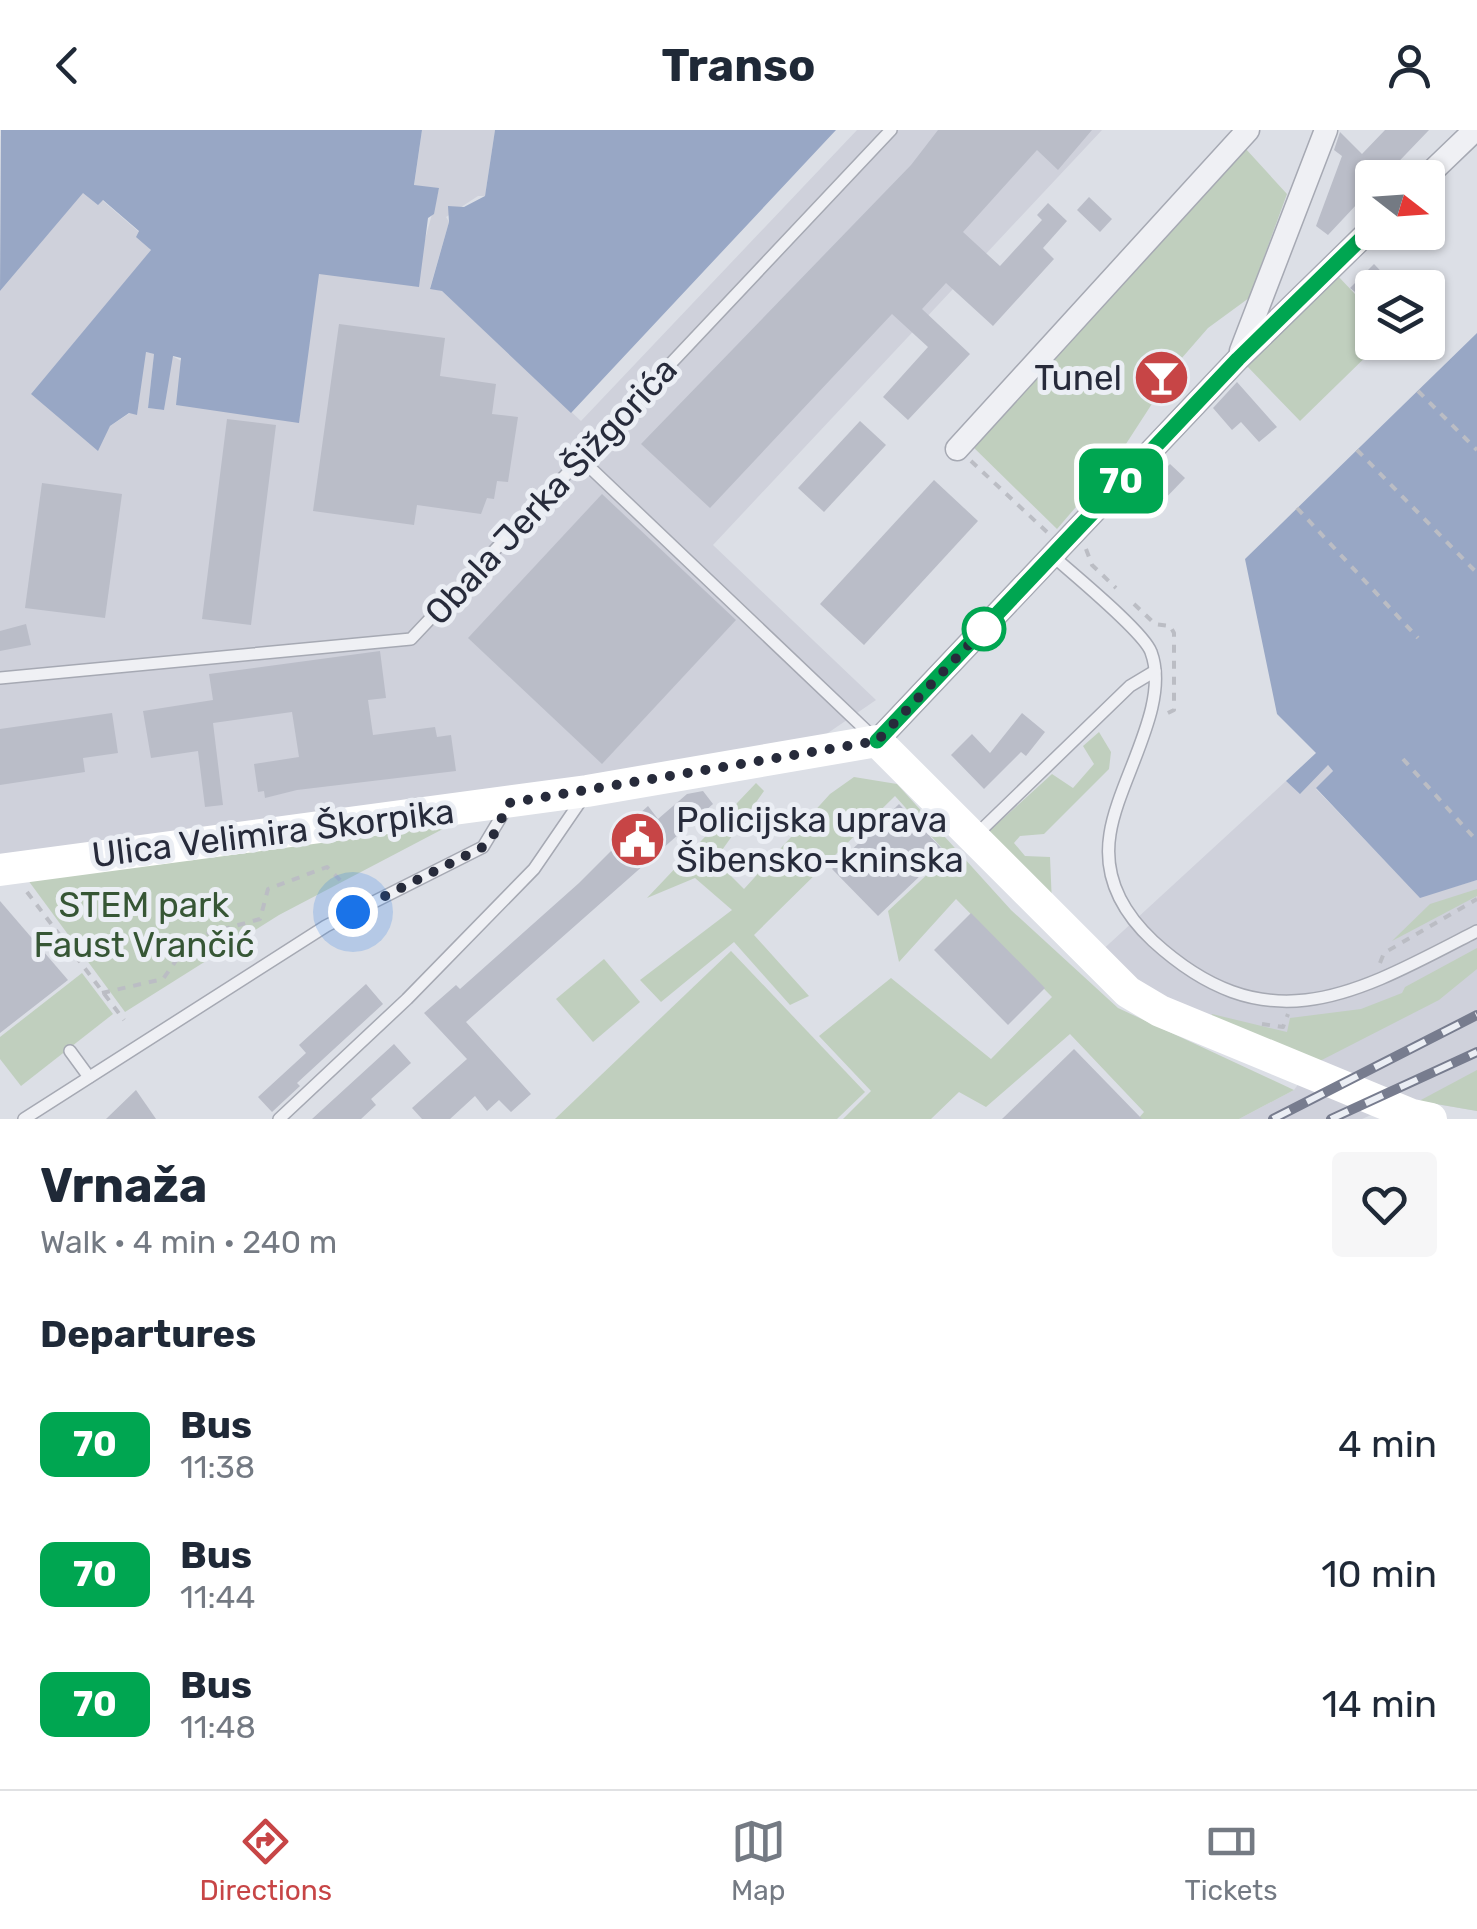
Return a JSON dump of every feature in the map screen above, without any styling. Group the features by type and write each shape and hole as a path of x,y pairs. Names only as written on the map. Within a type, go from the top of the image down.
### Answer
{"street":[{"path":"957,448 1248,130"},
{"path":"1238,359 1326,130"},
{"path":"1444,160 1475,130"},
{"path":"1355,245 1238,359 877,741 1128,992 1178,1018 1412,1116 1431,1119"},
{"name":"Ulica Velimira Škorpika","path":"4,870 587,792 877,741"}],"lane":[{"name":"Obala Jerka Šižgorića","path":"0,678 412,639 891,130"},
{"path":"581,459 877,741"},
{"path":"1058,551 1150,648 1155,671 1150,711 1110,834 1110,874 1122,906 1184,969 1217,989 1309,1000 1345,994 1382,981 1477,931"},
{"path":"973,838 1130,686 1155,671"},
{"path":"279,1119 407,999 534,868 587,792"},
{"path":"24,1119 326,926 483,847 509,803"},
{"path":"70,1051 89,1077"}],"path":[{"path":"1418,391 1477,450"},
{"path":"957,448 1058,551"},
{"path":"1357,450 1477,573"},
{"path":"1297,508 1418,638"},
{"path":"1089,541 1086,551 1092,565 1117,588"},
{"path":"1130,600 1155,624 1170,626 1174,633 1174,710 1164,714 1159,730"},
{"path":"1403,759 1477,841"},
{"path":"102,992 163,979 192,938 260,919 268,890 327,867 345,884"},
{"path":"4,870 124,1020"},
{"path":"1383,970 1378,960 1384,952 1477,899"}],"shaded area":[{"path":"422,130 495,130 485,196 478,196 446,217 449,222 430,288 442,291 581,421 857,130 1102,130 713,545 876,700 806,748 0,859 0,291 83,192 102,200 139,232 151,251 31,394 110,426 130,413 137,414 145,352 154,354 148,408 164,410 172,356 299,422 318,273 419,261 439,189 414,186"},
{"path":"1327,764 1333,771 1316,789 1420,897 1477,880 1477,1111 1407,1099 1362,1119 1239,1119 1294,1090 1313,1064 1172,1008 1098,954 1286,781 1300,793"}],"green space":[{"path":"1245,148 1287,194 1249,298 1208,328 1181,359 1113,464 1057,529 968,442"},
{"path":"1337,275 1355,294 1355,360 1363,360 1300,421 1246,365"},
{"path":"1099,732 1111,752 1109,769 1044,834 1020,836 1014,843 1025,856 1050,857 1052,904 986,834 1052,774 1073,788 1094,764 1083,746"},
{"path":"854,777 897,784 1011,910 1118,1008 1294,1090 1239,1119 1138,1119 1144,1112 1070,1034 986,1107 959,1092 931,1119 843,1119 871,1091 819,1036 891,978 991,1059 1052,997 956,899 899,962 888,911 948,855 895,796 754,935 809,996 790,1005 734,942 661,1002 640,980 732,910 695,878 647,898 756,783 764,791 715,860 744,889 830,794"},
{"name":"STEM park Faust Vrančić","path":"460,820 279,915 125,1012 25,876"},
{"path":"1477,889 1477,896 1392,941 1430,904"},
{"path":"1477,948 1477,969 1439,1000 1314,1064 1210,1024 1212,1014 1287,1032 1290,1018 1361,1009 1402,993 1405,987"},
{"path":"731,951 865,1092 837,1119 555,1119"},
{"path":"604,959 640,1002 593,1042 556,999"},
{"path":"82,973 113,1014 21,1086 0,1059 0,1037"},
{"path":"1477,1070 1477,1111 1419,1101"}],"water":[{"path":"1,130 422,130 414,185 439,188 434,214 428,218 419,287 319,274 299,423 176,405 181,358 173,356 164,410 148,408 154,354 146,352 137,415 129,413 110,426 98,451 31,394 151,250 136,237 139,231 103,200 98,205 83,193 0,291"},
{"path":"495,130 836,130 571,413 442,291 430,289 449,222 448,206 464,207 485,196"},
{"path":"1477,333 1477,880 1420,898 1316,788 1333,771 1328,765 1300,794 1286,781 1316,753 1277,714 1245,559"}],"building":[{"path":"938,130 1092,130 1058,170 1037,150 963,232 1000,266 1042,220 1037,215 1048,203 1067,221 1043,248 1054,259 993,326 946,283 922,309 970,354 908,420 883,397 928,347 892,314 710,508 641,444 911,165"},
{"path":"1385,130 1429,130 1400,160 1355,160 1355,206 1328,235 1316,226 1342,156 1334,150 1340,132 1362,154"},
{"path":"1089,197 1112,219 1100,232 1077,210"},
{"path":"339,324 445,338 440,376 496,384 492,414 518,417 508,482 497,481 494,499 487,498 481,514 417,505 414,525 313,511"},
{"path":"1237,382 1277,427 1259,442 1241,422 1232,430 1213,408"},
{"path":"227,419 276,425 251,625 202,619"},
{"path":"860,421 886,445 824,512 798,488"},
{"path":"1170,464 1185,478 1157,507 1142,492"},
{"path":"934,480 978,521 864,645 820,604"},
{"path":"42,483 122,494 105,618 25,608"},
{"path":"602,494 736,620 602,764 468,638"},
{"path":"26,624 31,645 0,651 0,631"},
{"path":"380,651 386,698 368,700 373,735 435,727 437,737 451,735 456,771 297,790 265,798 264,791 258,792 254,764 299,757 292,712 213,723 223,805 205,807 198,751 151,758 143,711 213,700 209,674"},
{"path":"112,713 118,753 83,758 85,772 0,785 0,729"},
{"path":"1022,713 1045,732 1026,756 1021,752 984,789 951,755 972,734 990,753"},
{"path":"703,791 713,804 466,1022 531,1094 511,1112 499,1100 487,1111 475,1096 450,1119 422,1119 412,1108 467,1059 424,1013 456,985 460,989 579,883 616,846 610,840 648,806 658,819 687,794"},
{"path":"899,804 945,852 878,916 832,869"},
{"path":"0,901 68,980 0,1033"},
{"path":"971,913 1045,988 1008,1025 934,950"},
{"path":"366,984 383,1004 297,1083 300,1086 272,1112 258,1097 306,1053 299,1045"},
{"path":"394,1044 411,1063 371,1099 376,1105 361,1119 312,1119"},
{"path":"1074,1049 1142,1119 1002,1119"},
{"path":"136,1090 156,1119 106,1119"}],"railway":[{"path":"1273,1119 1477,1015"},
{"path":"1331,1119 1477,1052"}],"bus line":[{"name":"70","path":"877,741 1238,359 1355,245"}],"place":[{"name":"Tunel","path":"1161,378"},
{"name":"Policijska uprava Šibensko-kninska","path":"637,840"}],"route":[{"path":"353,912 483,847 509,803 877,741 984,629"}]}
